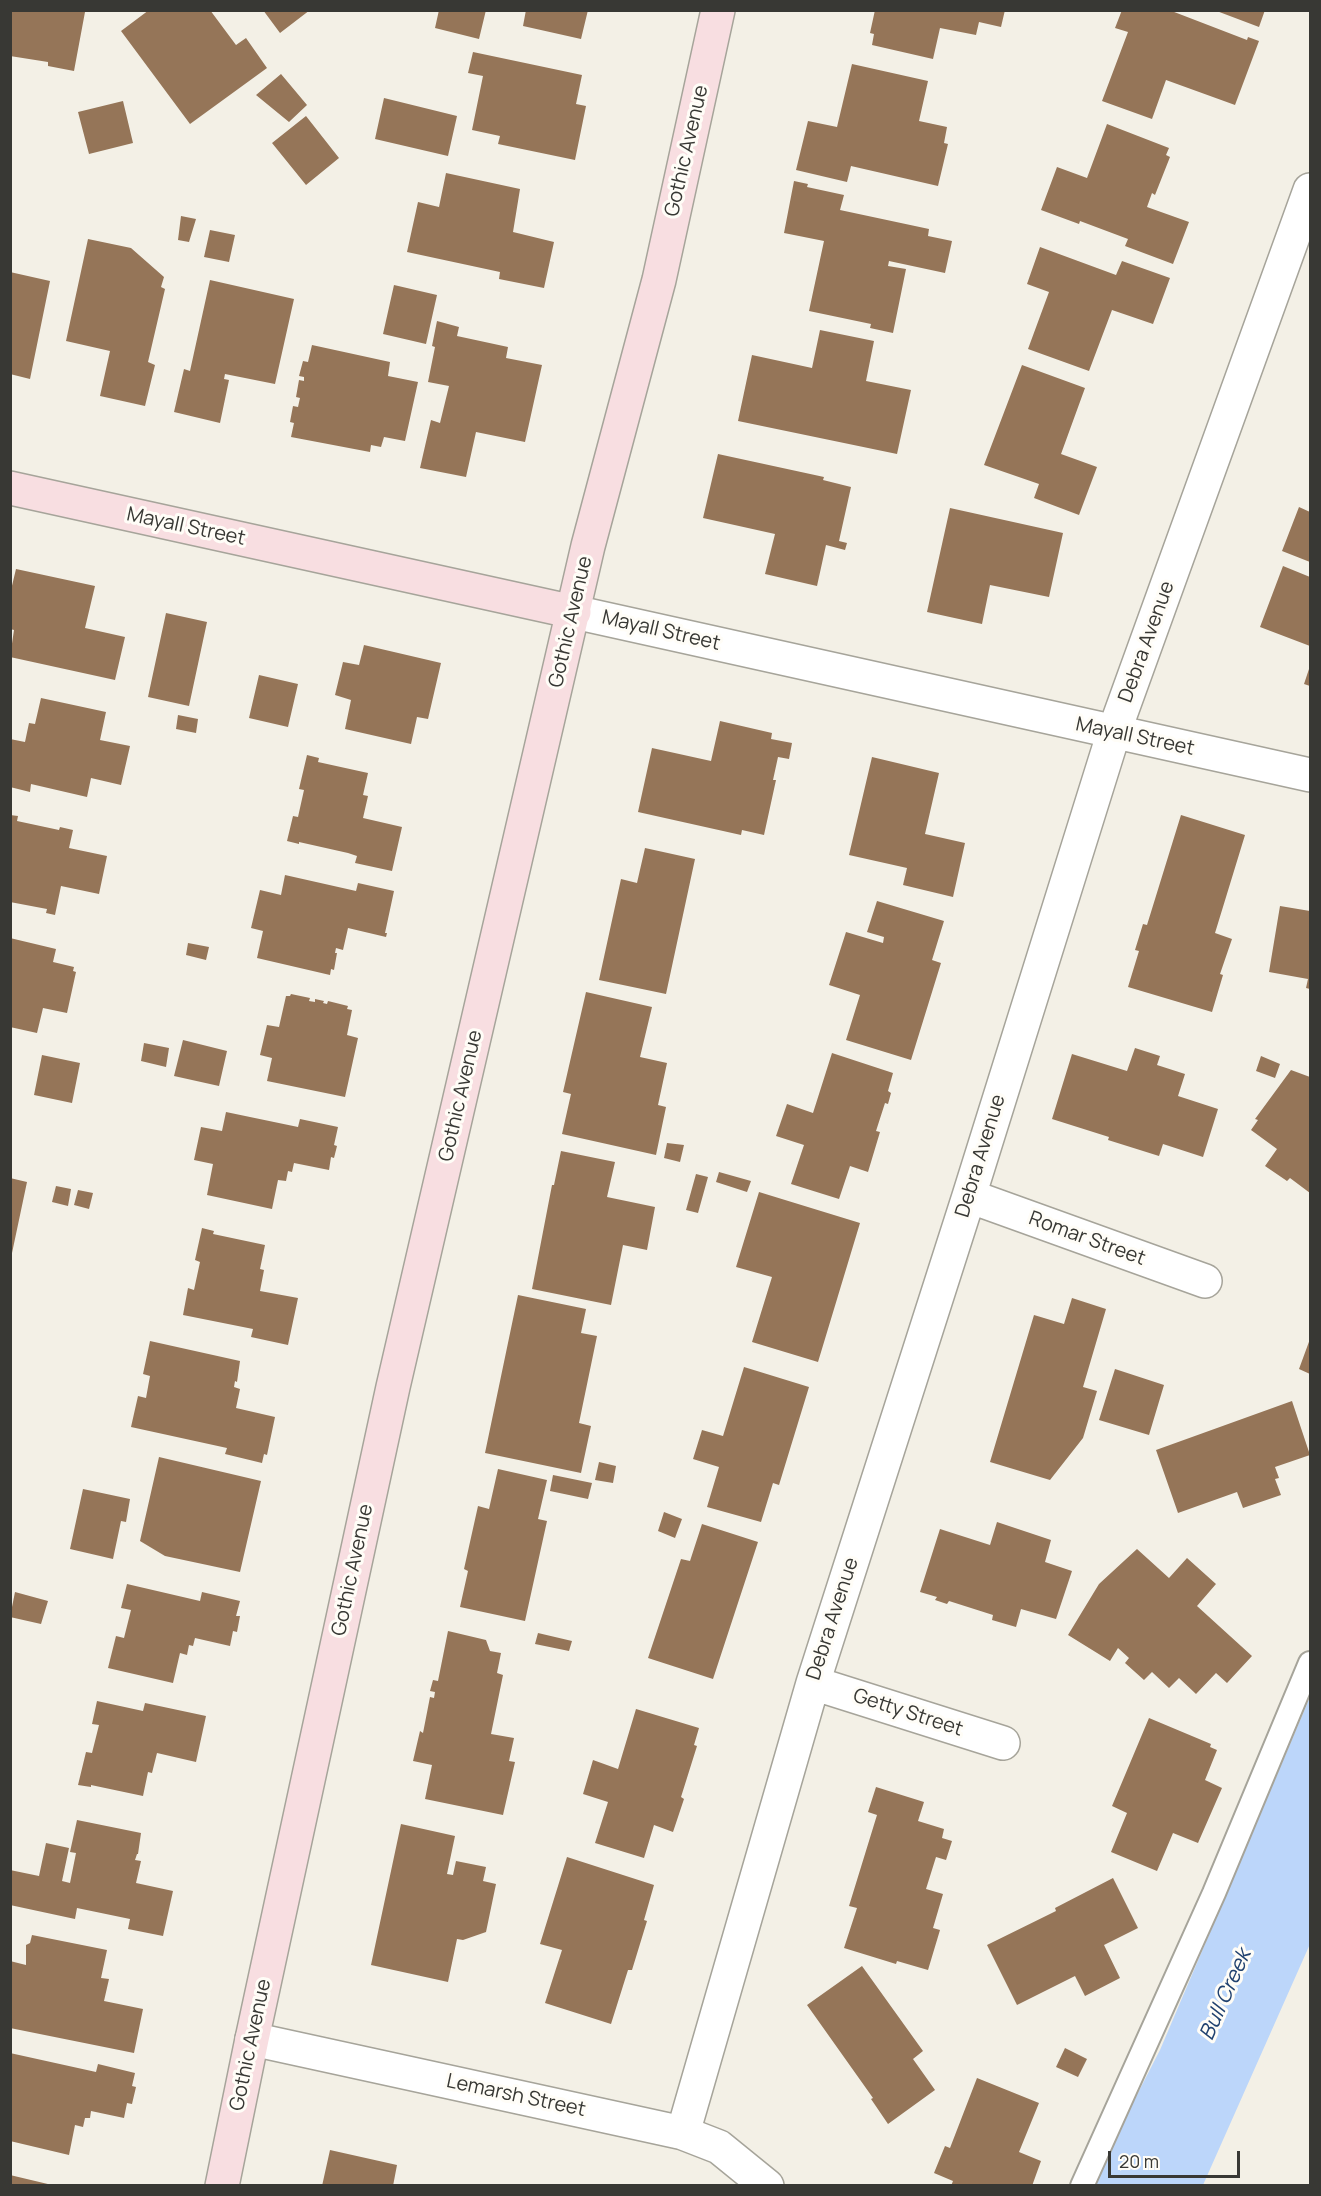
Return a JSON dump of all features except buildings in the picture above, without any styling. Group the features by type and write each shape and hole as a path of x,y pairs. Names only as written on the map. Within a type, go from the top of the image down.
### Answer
{"street":[{"name":"Gothic Avenue","path":"222,2186 393,1387 588,546 658,280 718,10"},
{"name":"Debra Avenue","path":"682,2133 813,1683 1114,732 1301,243 1311,190"},
{"name":"Mayall Street","path":"10,488 1311,775"},
{"name":"Romar Street","path":"969,1196 1205,1281"},
{"name":"Getty Street","path":"813,1683 1003,1743"},
{"name":"Lemarsh Street","path":"252,2039 682,2133 719,2147 767,2186"}],"lane":[{"path":"1082,2186 1214,1893 1311,1663"}],"water":[{"name":"Bull Creek","path":"1310,1697 1310,1944 1203,2185 1090,2186 1160,2050"}]}
